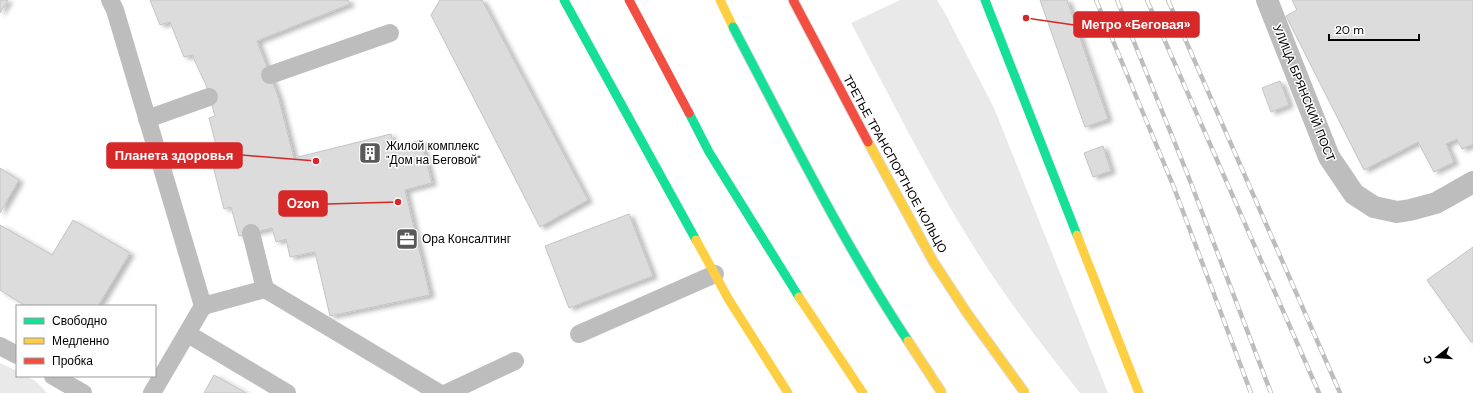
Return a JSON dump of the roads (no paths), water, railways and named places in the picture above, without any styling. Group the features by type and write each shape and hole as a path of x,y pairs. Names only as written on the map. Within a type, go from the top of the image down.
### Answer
{"main road":[{"path":"564,0 729,300 788,393"},
{"path":"629,0 710,152 803,303 863,393"},
{"path":"720,0 850,247 882,302 942,393"},
{"name":"ТРЕТЬЕ ТРАНСПОРТНОЕ КОЛЬЦО","path":"793,0 903,208 933,261 967,313 1025,393"},
{"path":"981,0 996,28"},
{"path":"985,0 1139,393"}],"street":[{"name":"УЛИЦА БРЯНСКИЙ ПОСТ","path":"1267,0 1328,157 1354,194 1374,206 1397,212 1436,203 1473,182"}],"lane":[{"path":"110,0 115,10 204,306"},
{"path":"270,75 390,33"},
{"path":"147,119 209,97"},
{"path":"252,233 265,289 439,393"},
{"path":"579,334 715,274"},
{"path":"152,393 204,306 265,289"},
{"path":"188,334 287,393"},
{"path":"0,346 16,354"},
{"path":"447,393 515,361"},
{"path":"55,377 83,393"}],"railway":[{"path":"1096,0 1173,185 1251,393"},
{"path":"1117,0 1187,173 1271,393"},
{"path":"1147,0 1319,393"},
{"path":"1168,0 1340,393"}],"place":[{"name":"Метро «Беговая»","path":"1026,18"},
{"name":"Жилой комплекс \"Дом на Беговой\"","path":"370,153"},
{"name":"Планета здоровья","path":"316,161"},
{"name":"Ozon","path":"398,202"},
{"name":"Ора Консалтинг","path":"407,239"}]}
